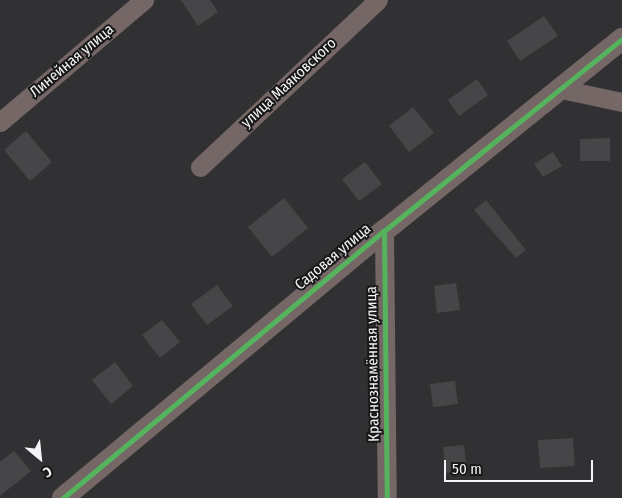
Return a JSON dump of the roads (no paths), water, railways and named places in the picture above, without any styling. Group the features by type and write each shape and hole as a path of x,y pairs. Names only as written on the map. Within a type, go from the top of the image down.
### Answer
{"street":[{"name":"Линейная улица","path":"0,122 144,0"},
{"name":"улица Маяковского","path":"200,167 378,0"},
{"name":"Садовая улица","path":"63,498 384,231 622,39"},
{"path":"562,89 622,102"},
{"name":"Краснознамённая улица","path":"384,231 387,498"}]}
